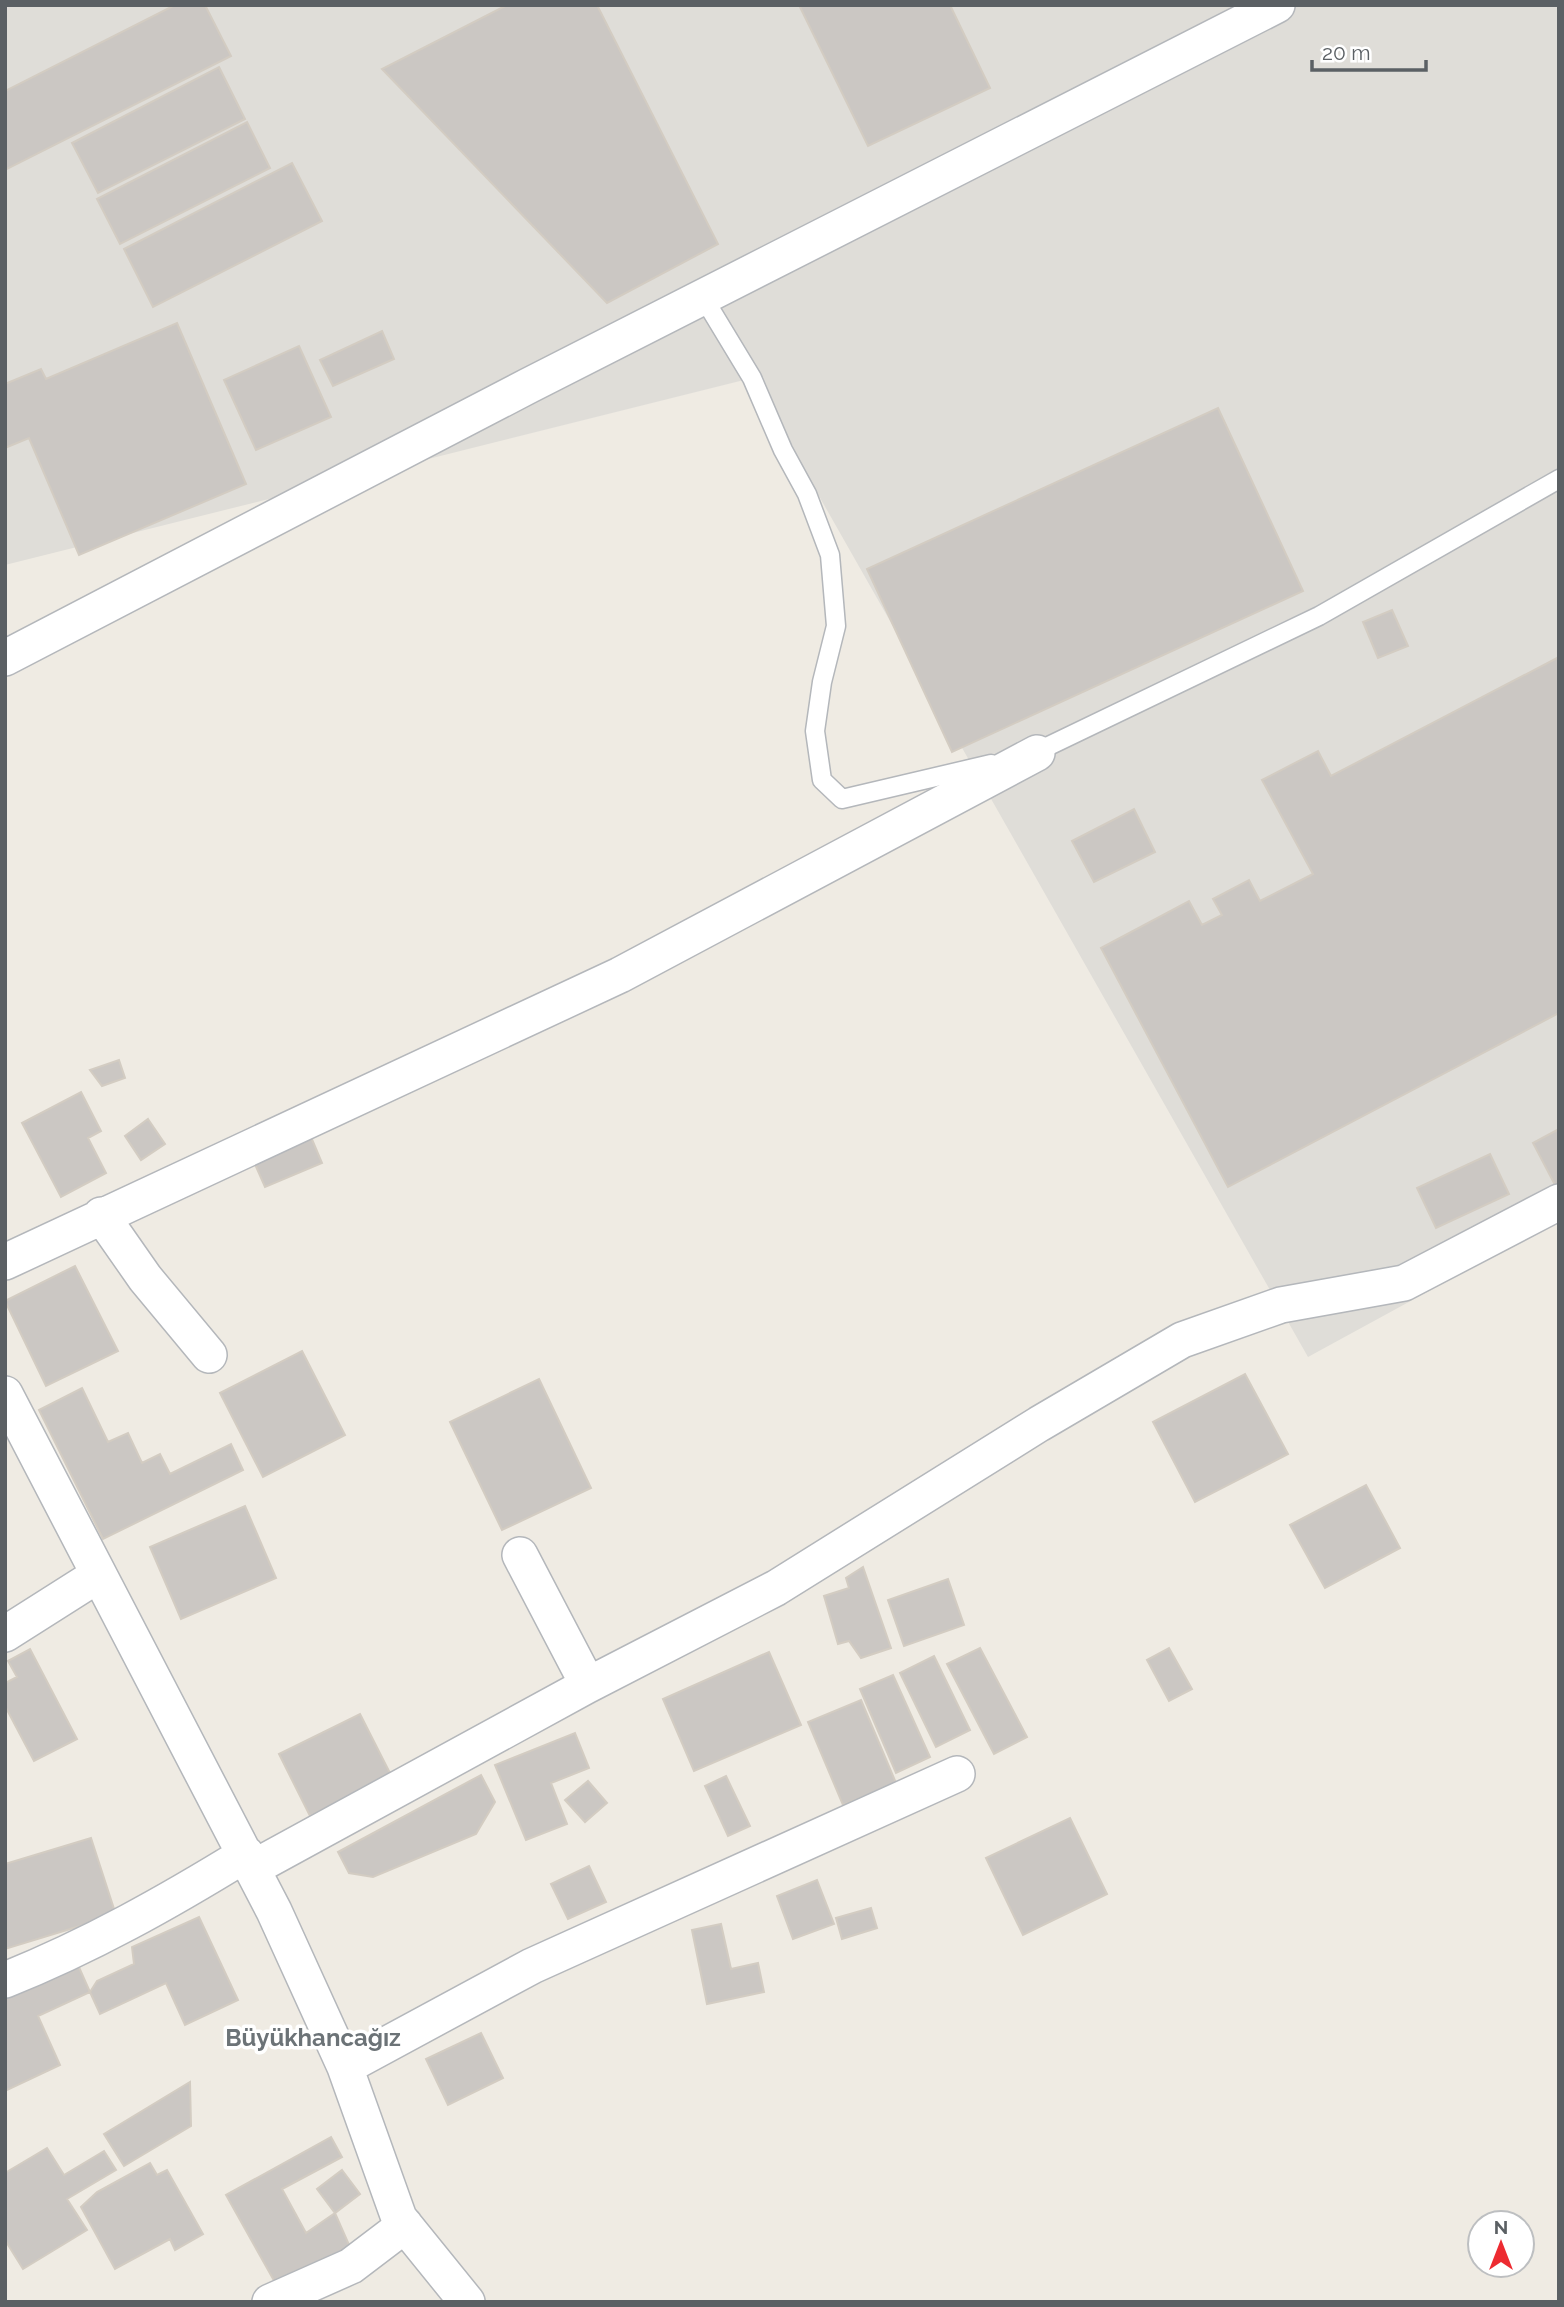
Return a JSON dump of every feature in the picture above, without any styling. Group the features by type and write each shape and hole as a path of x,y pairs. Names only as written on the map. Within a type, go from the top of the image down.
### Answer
{"street":[{"path":"5,658 703,297 1277,5"},
{"path":"5,1262 620,975 1037,753"},
{"path":"5,1980 47,1963 158,1908 775,1588 1039,1424 1182,1340 1281,1305 1404,1283 1559,1202"},
{"path":"101,1215 145,1278 209,1355"},
{"path":"5,1394 250,1861 345,2067 399,2218 467,2302"},
{"path":"520,1555 588,1685"},
{"path":"5,1634 98,1575"},
{"path":"345,2067 532,1966 957,1774"},
{"path":"270,2302 351,2266 405,2225"}],"lane":[{"path":"703,297 752,378 783,450 807,494 830,555 836,626 821,682 816,731 821,780 842,799 1037,753 1319,616 1559,479"}],"shaded area":[{"path":"5,5 1559,5 1559,1220 1308,1357 752,378 5,565"}],"building":[{"path":"175,5 205,5 231,56 5,170 5,91"},
{"path":"507,5 597,5 718,244 607,303 382,69"},
{"path":"799,5 950,5 990,88 868,146"},
{"path":"219,67 245,119 98,193 72,143"},
{"path":"247,122 270,168 120,244 97,199"},
{"path":"292,163 322,221 153,307 124,249"},
{"path":"177,323 246,484 79,555 29,438 5,448 5,384 41,369 46,379"},
{"path":"382,331 394,359 333,386 320,360"},
{"path":"299,346 331,417 256,450 224,380"},
{"path":"1218,408 1303,591 952,752 867,569"},
{"path":"1392,610 1408,646 1378,658 1363,622"},
{"path":"1559,657 1559,1013 1228,1187 1101,948 1189,901 1202,925 1222,915 1213,899 1249,880 1260,901 1313,874 1262,780 1318,751 1331,776"},
{"path":"1134,809 1155,852 1094,882 1072,841"},
{"path":"119,1060 125,1078 102,1086 90,1070"},
{"path":"81,1092 101,1131 88,1138 106,1173 61,1197 22,1123"},
{"path":"148,1119 165,1144 141,1160 125,1136"},
{"path":"1559,1129 1559,1183 1555,1185 1533,1143"},
{"path":"311,1137 322,1163 265,1187 254,1162"},
{"path":"1490,1154 1509,1194 1436,1228 1417,1188"},
{"path":"75,1266 118,1351 46,1386 5,1301"},
{"path":"302,1351 345,1435 263,1477 220,1393"},
{"path":"1245,1374 1288,1454 1195,1502 1153,1422"},
{"path":"539,1379 591,1488 502,1530 450,1422"},
{"path":"82,1388 108,1442 128,1433 142,1463 160,1454 170,1474 231,1444 243,1470 103,1539 39,1410"},
{"path":"1366,1485 1400,1548 1325,1588 1290,1525"},
{"path":"245,1506 276,1578 181,1619 150,1547"},
{"path":"863,1567 891,1648 861,1658 849,1641 838,1644 824,1596 849,1588 846,1578"},
{"path":"948,1579 964,1625 904,1646 888,1600"},
{"path":"980,1648 1027,1737 994,1754 947,1664"},
{"path":"1169,1648 1192,1689 1169,1701 1147,1660"},
{"path":"30,1649 77,1739 34,1761 5,1706 5,1683 17,1677 8,1661"},
{"path":"769,1652 801,1725 694,1771 663,1699"},
{"path":"934,1656 970,1730 936,1747 900,1673"},
{"path":"893,1675 930,1757 896,1773 860,1689"},
{"path":"861,1700 896,1783 843,1805 808,1722"},
{"path":"360,1714 391,1775 310,1816 279,1754"},
{"path":"575,1733 589,1768 551,1783 567,1824 526,1840 495,1765"},
{"path":"481,1775 495,1802 476,1834 373,1877 349,1873 338,1852"},
{"path":"726,1776 750,1826 728,1836 705,1786"},
{"path":"588,1781 607,1803 585,1822 565,1800"},
{"path":"1070,1818 1107,1894 1023,1935 986,1858"},
{"path":"91,1838 116,1915 5,1949 5,1864"},
{"path":"589,1866 606,1902 568,1919 551,1884"},
{"path":"817,1880 834,1924 793,1939 777,1896"},
{"path":"871,1908 877,1928 842,1939 836,1918"},
{"path":"199,1917 238,2000 185,2025 166,1983 100,2014 90,1992 97,1981 134,1964 132,1947"},
{"path":"721,1924 731,1969 758,1963 764,1992 707,2004 692,1930"},
{"path":"78,1965 90,1992 38,2016 60,2065 5,2091 5,1998"},
{"path":"481,2033 503,2078 448,2105 426,2059"},
{"path":"190,2082 191,2126 124,2166 104,2134"},
{"path":"331,2137 342,2157 282,2189 306,2233 335,2213 350,2247 277,2286 226,2195"},
{"path":"47,2148 64,2175 104,2151 116,2170 67,2199 87,2230 23,2269 5,2240 5,2173"},
{"path":"150,2163 157,2175 167,2170 203,2234 175,2250 170,2239 115,2269 81,2207 97,2192"},
{"path":"342,2170 360,2194 335,2213 317,2189"}],"district":[{"name":"Büyükhancağız","path":"313,2037"}]}
